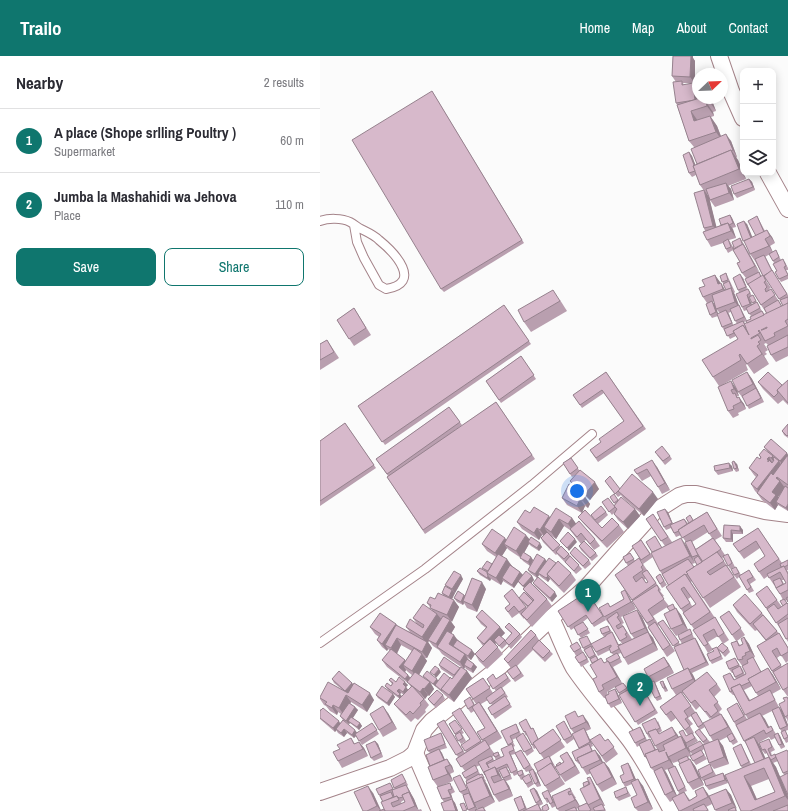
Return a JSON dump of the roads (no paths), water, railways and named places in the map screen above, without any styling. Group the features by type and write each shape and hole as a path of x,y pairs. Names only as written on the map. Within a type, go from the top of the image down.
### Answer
{"street":[{"path":"719,56 731,91 740,111"},
{"path":"770,176 788,209"},
{"path":"320,792 390,768 401,763 415,753 424,730 432,721 494,672 551,618 586,588 654,512 679,496 696,494 765,511 788,514"},
{"path":"551,618 574,668 637,751 672,811"},
{"path":"415,753 440,811"}],"lane":[{"path":"320,221 330,219 350,222 378,239 393,253 403,268 405,275 404,281 394,288 386,289 379,285 357,242 354,225"},
{"path":"320,643 425,569 532,485 592,434"}],"place":[{"name":"A place (Shope srlling Poultry )","path":"588,612"},
{"name":"Jumba la Mashahidi wa Jehova","path":"640,706"}]}
